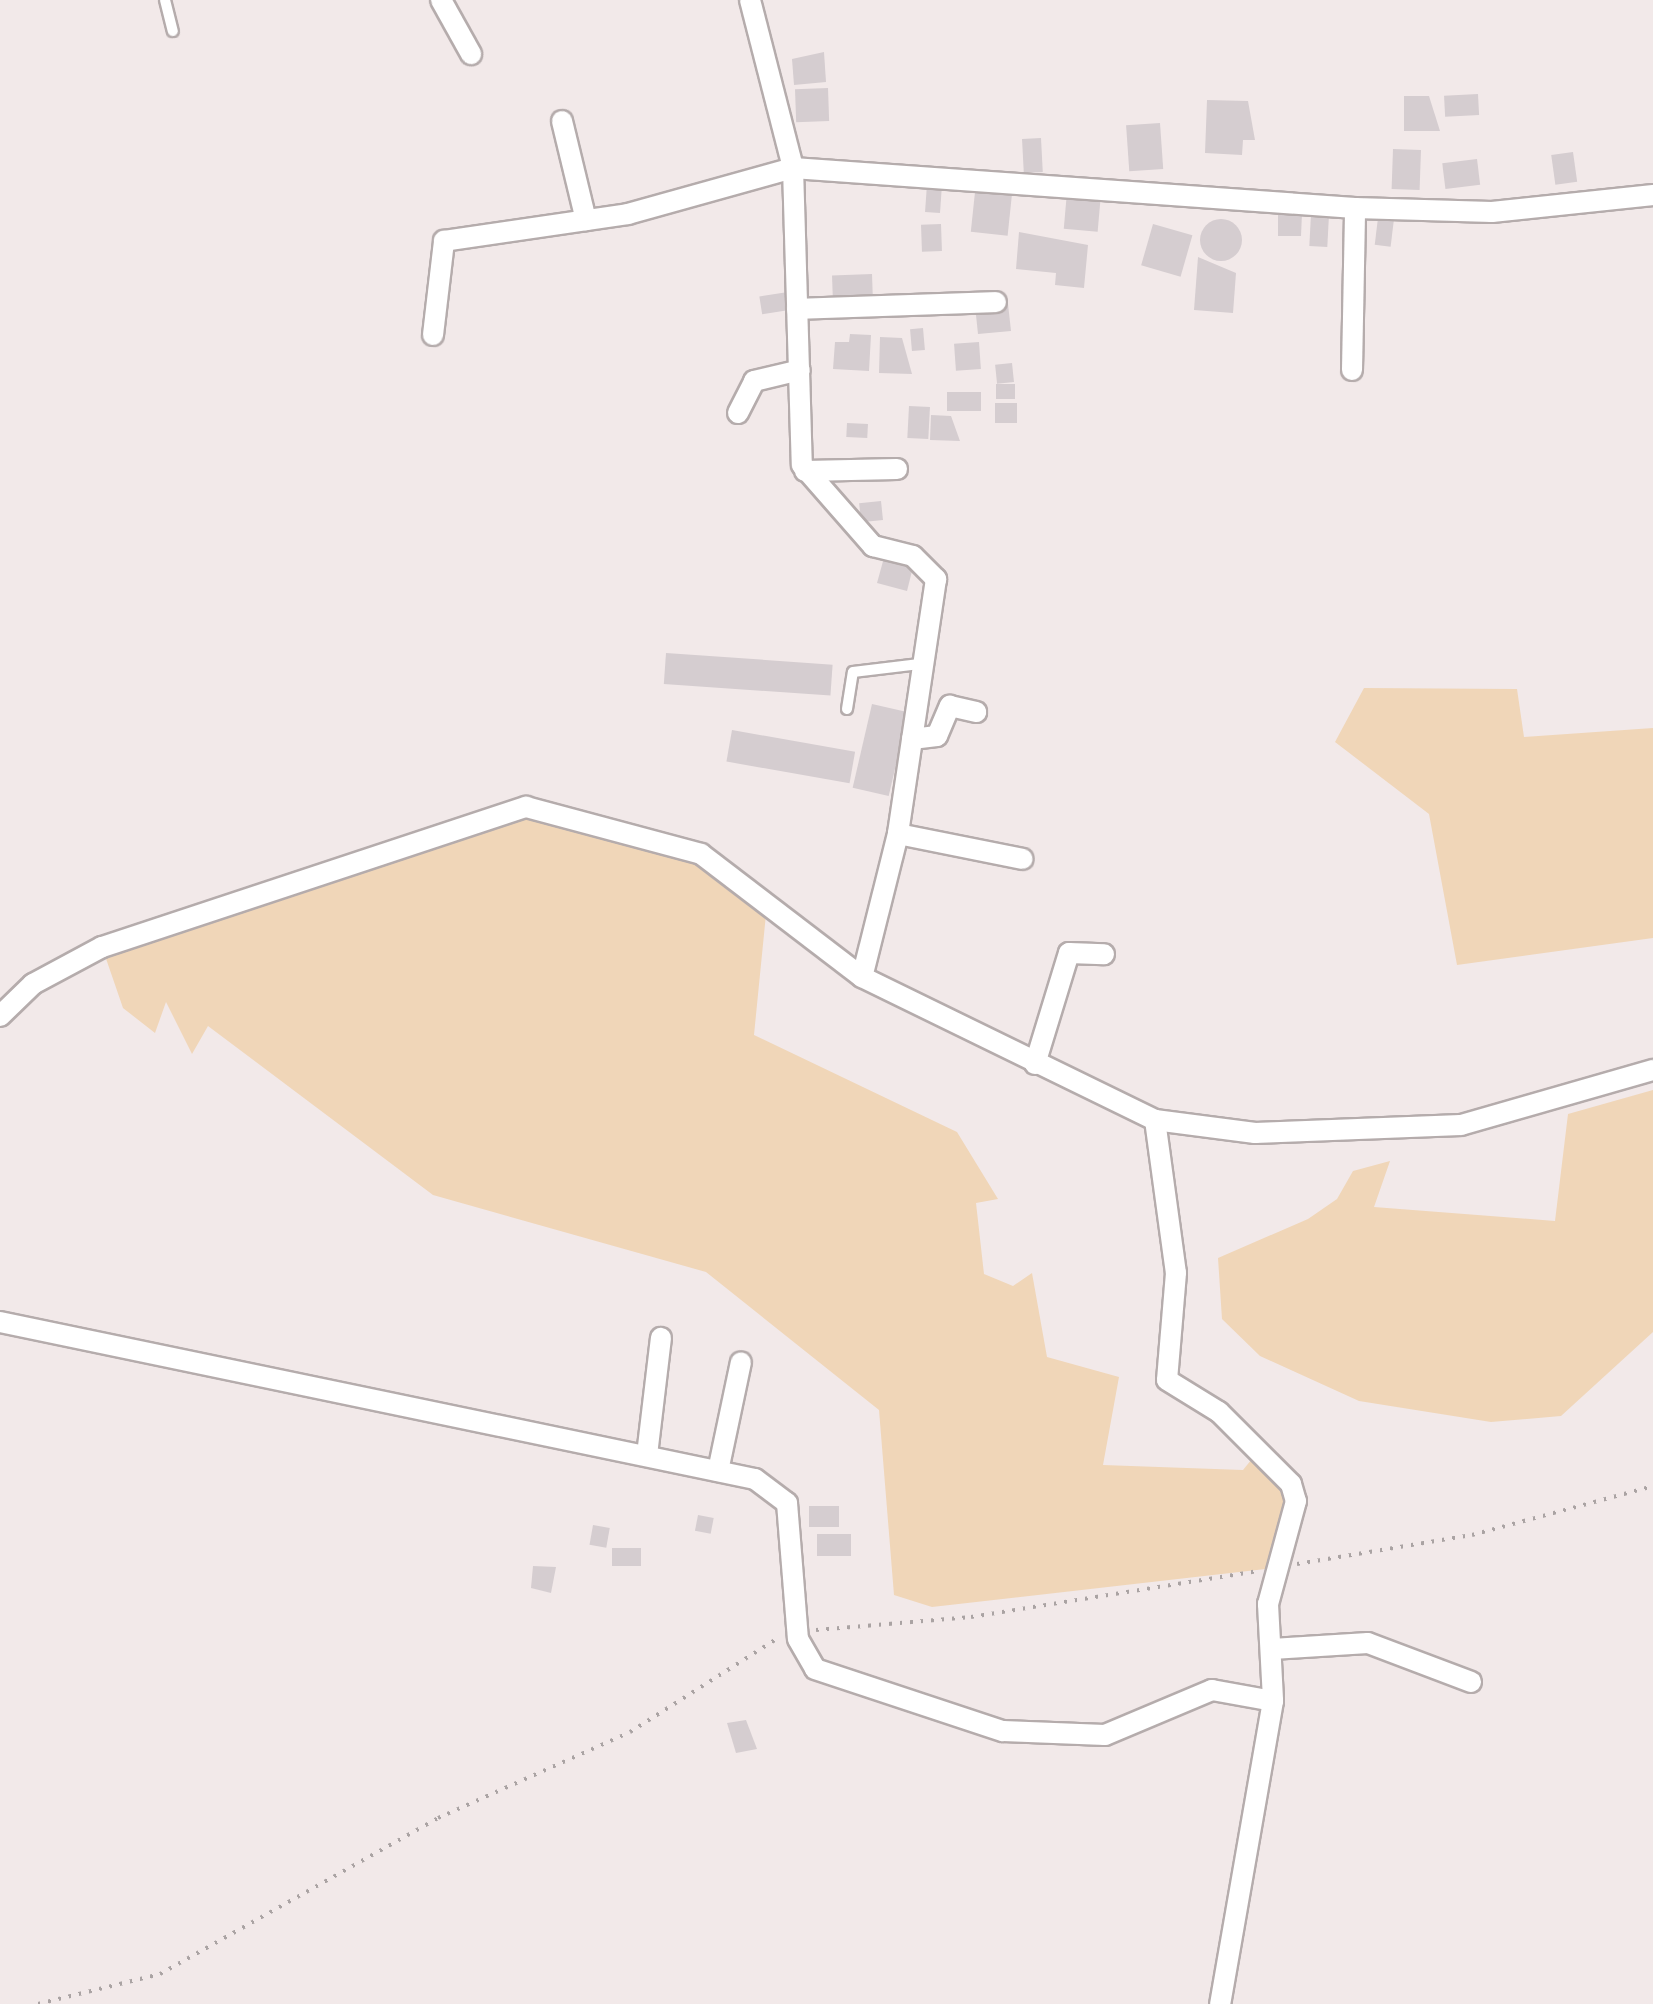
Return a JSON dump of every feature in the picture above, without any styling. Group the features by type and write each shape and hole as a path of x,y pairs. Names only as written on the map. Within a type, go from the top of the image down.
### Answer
{"street":[{"path":"441,0 471,54"},
{"path":"750,0 793,168 805,472 873,546 912,556 936,579 920,664 898,834 862,977"},
{"path":"562,122 586,220"},
{"path":"433,335 444,241 586,220 793,168 1355,208 1492,212 1653,196"},
{"path":"1352,370 1355,208"},
{"path":"797,309 996,302"},
{"path":"738,413 754,381 800,370"},
{"path":"805,472 898,469"},
{"path":"912,739 937,736 950,706 976,712"},
{"path":"0,1016 33,984 102,947 526,807 701,854 862,977 1155,1120 1254,1133 1461,1125 1653,1070"},
{"path":"898,834 1023,860"},
{"path":"1035,1064 1069,953 1104,954"},
{"path":"1155,1120 1176,1273 1166,1380 1219,1412 1291,1484 1296,1501 1272,1578 1273,1701 1220,2004"},
{"path":"0,1322 718,1470 768,1485 787,1502 800,1642 815,1669 1042,1738 1128,1730 1203,1692 1273,1701"},
{"path":"647,1455 660,1338"},
{"path":"718,1470 741,1362"},
{"path":"1272,1649 1368,1643 1470,1682"}],"lane":[{"path":"166,0 174,31"},
{"path":"847,709 853,672 920,664"}],"path":[{"path":"38,2004 160,1974 438,1818 630,1732 800,1642 1272,1578 1472,1534 1653,1486"}],"shaded area":[{"path":"1364,688 1517,689 1524,737 1653,728 1653,938 1457,965 1429,814 1335,742"},
{"path":"510,808 680,845 767,904 754,1035 957,1132 998,1199 976,1203 984,1274 1013,1286 1032,1273 1047,1357 1119,1377 1103,1465 1243,1470 1256,1454 1294,1492 1275,1568 932,1607 894,1595 879,1410 706,1272 433,1195 208,1026 192,1054 166,1002 155,1033 123,1008 102,947"},
{"path":"1653,1090 1653,1332 1561,1416 1491,1422 1359,1401 1260,1356 1222,1319 1218,1258 1308,1219 1337,1199 1353,1171 1390,1161 1374,1207 1555,1221 1568,1114"}],"building":[{"path":"824,52 826,82 794,85 792,59"},
{"path":"828,88 829,121 796,122 795,89"},
{"path":"1478,94 1479,115 1445,117 1444,96"},
{"path":"1404,96 1429,96 1440,131 1404,131"},
{"path":"1207,100 1248,101 1255,140 1243,140 1242,155 1205,153"},
{"path":"1160,123 1163,169 1129,171 1126,125"},
{"path":"1041,138 1043,172 1024,173 1022,139"},
{"path":"1393,149 1421,150 1420,190 1392,189"},
{"path":"1573,152 1577,182 1555,185 1551,155"},
{"path":"1477,159 1480,185 1445,189 1442,163"},
{"path":"927,184 942,185 940,213 925,212"},
{"path":"975,192 1012,196 1008,236 971,232"},
{"path":"1067,192 1101,195 1098,232 1064,229"},
{"path":"1278,206 1302,213 1301,236 1278,236"},
{"path":"1311,214 1329,215 1327,247 1309,246"},
{"path":"1378,218 1394,220 1391,247 1375,245"},
{"path":"1221,219 1236,225 1242,240 1236,255 1221,261 1206,255 1200,240 1206,225"},
{"path":"941,224 942,251 922,252 921,225"},
{"path":"1153,224 1192,235 1181,277 1141,265"},
{"path":"1019,232 1088,245 1084,288 1055,285 1056,273 1016,269"},
{"path":"1198,257 1236,273 1233,313 1194,310"},
{"path":"872,274 873,300 833,301 832,275"},
{"path":"788,292 791,310 762,314 759,297"},
{"path":"1008,304 1011,331 978,334 976,315"},
{"path":"923,328 925,350 912,351 910,329"},
{"path":"850,334 871,335 869,371 833,369 835,342 849,342"},
{"path":"880,337 902,338 912,374 879,373"},
{"path":"979,342 981,369 956,371 954,344"},
{"path":"1012,363 1014,382 997,384 995,365"},
{"path":"996,384 1015,384 1015,399 996,399"},
{"path":"947,392 981,392 981,411 947,411"},
{"path":"995,403 1017,403 1017,423 995,423"},
{"path":"909,406 930,407 928,439 907,438"},
{"path":"931,415 951,416 960,441 930,440"},
{"path":"847,423 868,424 867,438 846,437"},
{"path":"881,501 883,520 861,522 859,503"},
{"path":"885,554 913,567 907,591 877,583"},
{"path":"666,653 833,665 830,696 664,684"},
{"path":"872,704 908,712 889,796 853,788"},
{"path":"732,730 855,752 850,783 726,762"},
{"path":"809,1506 839,1506 839,1527 809,1527"},
{"path":"698,1515 714,1518 711,1534 695,1531"},
{"path":"593,1525 610,1528 606,1548 590,1545"},
{"path":"817,1534 851,1534 851,1556 817,1556"},
{"path":"612,1548 641,1548 641,1566 612,1566"},
{"path":"533,1566 556,1567 551,1593 531,1588"},
{"path":"746,1720 757,1749 736,1753 727,1723"}]}
